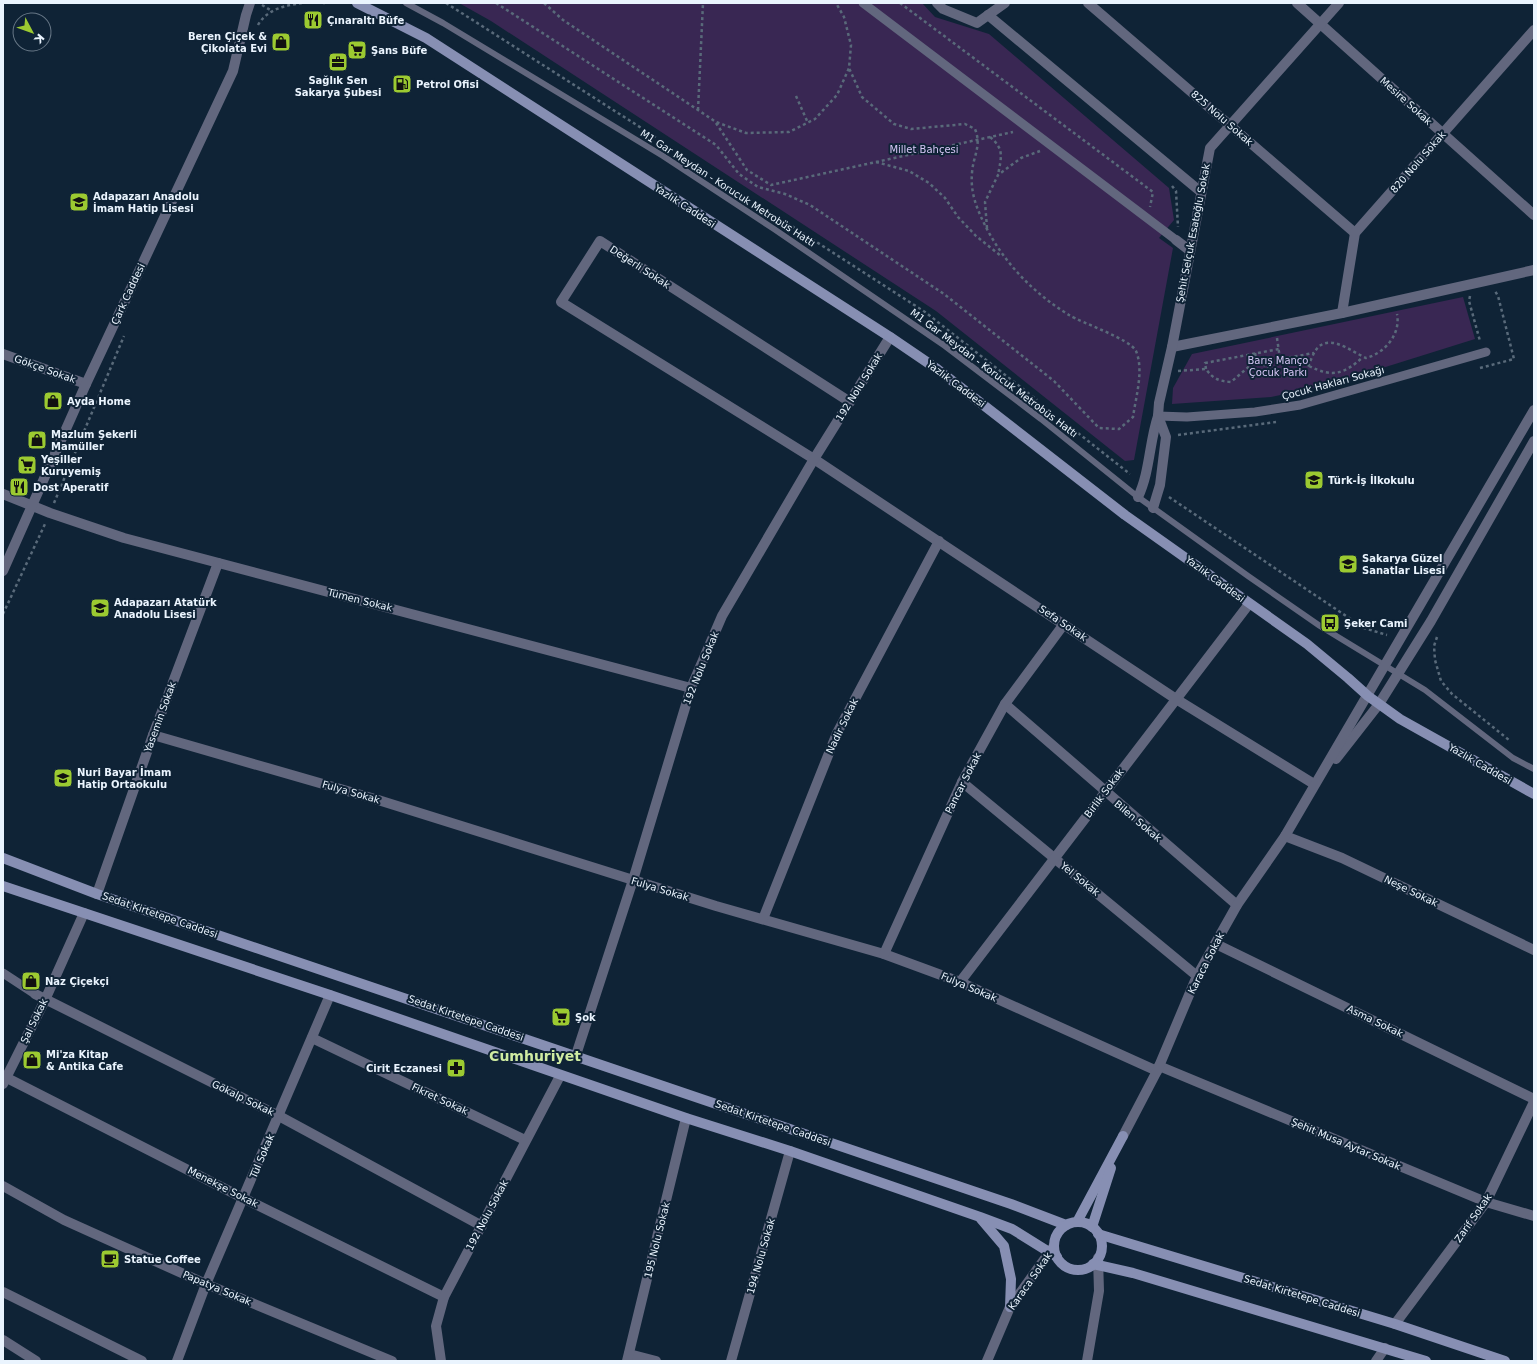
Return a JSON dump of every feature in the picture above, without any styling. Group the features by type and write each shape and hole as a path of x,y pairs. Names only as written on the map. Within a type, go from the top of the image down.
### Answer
{"main road":[{"name":"Yazlık Caddesi","path":"357,3 426,38 890,337 937,369 1125,515 1307,644 1379,704 1400,718 1534,794"},
{"name":"Sedat Kirtetepe Caddesi","path":"3,858 97,894 576,1055 1011,1204 1066,1225"},
{"path":"3,886 330,995 560,1076 790,1151 980,1217 1012,1230 1054,1252 1063,1265 1075,1269 1088,1267 1096,1263 1426,1361"},
{"path":"1077,1222 1123,1136"},
{"path":"1096,1263 1101,1244 1095,1230 1123,1136"},
{"path":"980,1217 1004,1246 1011,1279 1010,1307"},
{"path":"1054,1252 1056,1236 1066,1225 1077,1222 1095,1230"},
{"name":"Sedat Kirtetepe Caddesi","path":"1095,1230 1395,1324 1505,1361"}],"street":[{"path":"245,3 246,15"},
{"path":"246,15 250,3"},
{"path":"863,3 1190,250"},
{"path":"937,3 943,9 977,23 1005,3"},
{"name":"825 Nolu Sokak","path":"1088,3 1355,234"},
{"name":"Mesire Sokak","path":"1297,3 1534,215"},
{"name":"Şehit Selçuk Esatoğlu Sokak","path":"1154,508 1160,485 1166,437 1158,416 1165,370 1172,347 1210,148 1339,3"},
{"name":"Çark Caddesi","path":"3,571 86,384 233,71 246,15"},
{"path":"988,15 1201,192"},
{"name":"820 Nolu Sokak","path":"1355,234 1534,30"},
{"path":"1342,313 1355,234"},
{"name":"Değerli Sokak","path":"814,459 561,302 600,241 850,402"},
{"path":"1172,347 1342,313 1534,270"},
{"name":"192 Nolu Sokak","path":"576,1055 633,880 691,688 722,616 814,459 890,337"},
{"name":"Çocuk Hakları Sokağı","path":"1158,416 1176,417 1255,412 1300,405 1486,352"},
{"name":"Gökçe Sokak","path":"3,354 86,384"},
{"path":"1307,799 1314,784 1368,696 1534,410"},
{"path":"1138,497 1145,483 1152,434 1158,416"},
{"path":"1307,799 1379,704 1431,621 1534,440"},
{"name":"Sefa Sokak","path":"814,459 1176,699 1314,784"},
{"name":"Tümen Sokak","path":"3,494 50,513 124,538 492,634 691,688"},
{"name":"Nadir Sokak","path":"763,919 837,734 939,541"},
{"name":"Yasemin Sokak","path":"97,894 153,735 218,563"},
{"name":"Birlik Sokak","path":"960,982 1249,604"},
{"name":"Pancar Sokak","path":"884,954 962,782 1005,704 1064,624"},
{"name":"Bilen Sokak","path":"1005,704 1237,905"},
{"name":"Fulya Sokak","path":"153,735 375,799 633,880 884,954 960,982 1158,1068"},
{"name":"Yel Sokak","path":"962,782 1197,976"},
{"name":"Karaca Sokak","path":"1123,1136 1158,1068 1197,976 1237,905 1285,836 1307,799"},
{"name":"Neşe Sokak","path":"1285,836 1342,858 1534,950"},
{"name":"Şal Sokak","path":"4,1079 44,1000 84,913"},
{"name":"Asma Sokak","path":"1216,944 1534,1099"},
{"name":"Gökalp Sokak","path":"3,973 44,1000 279,1116 482,1226"},
{"name":"Tül Sokak","path":"181,1360 206,1284 330,995"},
{"name":"Fikret Sokak","path":"312,1038 525,1140"},
{"name":"Şehit Musa Aytar Sokak","path":"1158,1068 1486,1202 1534,1216"},
{"name":"192 Nolu Sokak","path":"441,1361 436,1326 444,1297 482,1226 525,1140 560,1076"},
{"name":"Menekşe Sokak","path":"4,1079 444,1297"},
{"name":"Zarif Sokak","path":"1395,1324 1486,1202 1534,1102"},
{"name":"195 Nolu Sokak","path":"628,1358 686,1118"},
{"name":"194 Nolu Sokak","path":"731,1361 790,1151"},
{"name":"Papatya Sokak","path":"3,1186 64,1220 206,1284 392,1361"},
{"name":"Karaca Sokak","path":"987,1361 1010,1307 1054,1252"},
{"path":"1087,1361 1099,1291 1096,1263"},
{"path":"3,1292 142,1361"},
{"path":"3,1340 36,1361"},
{"path":"1376,1361 1386,1348"},
{"path":"628,1358 656,1361"}],"lane":[{"name":"M1 Gar Meydan - Korucuk Metrobüs Hattı","path":"406,3 443,23 663,156 774,229 945,346 1041,419 1138,497 1320,626 1425,690 1513,758 1534,769"}],"path":[{"path":"258,3 272,11"},
{"path":"256,28 261,19 272,11 292,4 303,3"},
{"path":"496,3 716,145 739,174 758,187 784,194 810,205 944,294 1054,382 1099,428 1119,429 1133,416 1140,364 1135,349 1119,338 1070,315 1031,287 1004,258 976,236 958,217 945,198 929,183 909,171 876,162"},
{"path":"544,3 563,20 716,122 746,133 788,132 815,119 837,95 849,68 851,45 844,16 836,3"},
{"path":"698,110 703,3"},
{"path":"900,3 1153,192 1148,219"},
{"path":"849,68 862,97 894,124 910,129 965,124 975,129 979,139 972,173 974,204 1004,258"},
{"path":"796,96 808,122"},
{"path":"716,122 747,170 771,185 1028,128"},
{"path":"988,230 985,202 998,175 1002,156 998,143 990,137"},
{"path":"998,175 1020,158 1052,146"},
{"path":"1168,180 1176,191 1179,221 1176,240"},
{"path":"1482,367 1514,359 1498,296 1495,291 1487,291"},
{"path":"1473,343 1481,341 1469,301 1470,296 1476,294"},
{"path":"1279,349 1205,363 1206,369 1212,377 1220,381 1231,382 1252,364 1261,363 1281,376 1293,377 1304,374 1314,353 1320,345 1337,343 1366,358 1376,356 1395,336 1399,323 1397,314"},
{"path":"3,614 50,513 127,329"},
{"path":"1276,337 1280,359 1314,353"},
{"path":"1255,353 1257,364"},
{"path":"1309,366 1318,371 1331,373 1345,372 1363,357"},
{"path":"1165,370 1184,372 1206,369"},
{"path":"1176,417 1178,435"},
{"path":"1168,497 1364,628 1387,635"},
{"path":"1438,634 1434,646 1435,660 1441,681 1452,694 1515,745"}],"green space":[{"name":"Millet Bahçesi","path":"459,3 922,3 935,17 989,34 1169,188 1174,220 1159,238 1173,248 1134,460 1125,461 936,311 491,21"},
{"name":"Barış Manço Çocuk Parkı","path":"1463,297 1475,339 1328,385 1271,397 1172,404 1173,388 1192,354"}],"place":[{"name":"Çınaraltı Büfe","path":"313,20"},
{"name":"Beren Çiçek & Çikolata Evi","path":"281,42"},
{"name":"Şans Büfe","path":"357,50"},
{"name":"Sağlık Sen Sakarya Şubesi","path":"338,62"},
{"name":"Petrol Ofisi","path":"402,84"},
{"name":"Adapazarı Anadolu İmam Hatip Lisesi","path":"79,202"},
{"name":"Ayda Home","path":"53,401"},
{"name":"Mazlum Şekerli Mamüller","path":"37,440"},
{"name":"Yeşiller Kuruyemiş","path":"27,465"},
{"name":"Türk-İş İlkokulu","path":"1314,480"},
{"name":"Dost Aperatif","path":"19,487"},
{"name":"Sakarya Güzel Sanatlar Lisesi","path":"1348,564"},
{"name":"Adapazarı Atatürk Anadolu Lisesi","path":"100,608"},
{"name":"Şeker Cami","path":"1330,623"},
{"name":"Nuri Bayar İmam Hatip Ortaokulu","path":"63,778"},
{"name":"Naz Çiçekçi","path":"31,981"},
{"name":"Şok","path":"561,1017"},
{"name":"Mi'za Kitap & Antika Cafe","path":"32,1060"},
{"name":"Cirit Eczanesi","path":"456,1068"},
{"name":"Statue Coffee","path":"110,1259"}],"district":[{"name":"Cumhuriyet","path":"535,1056"}]}
